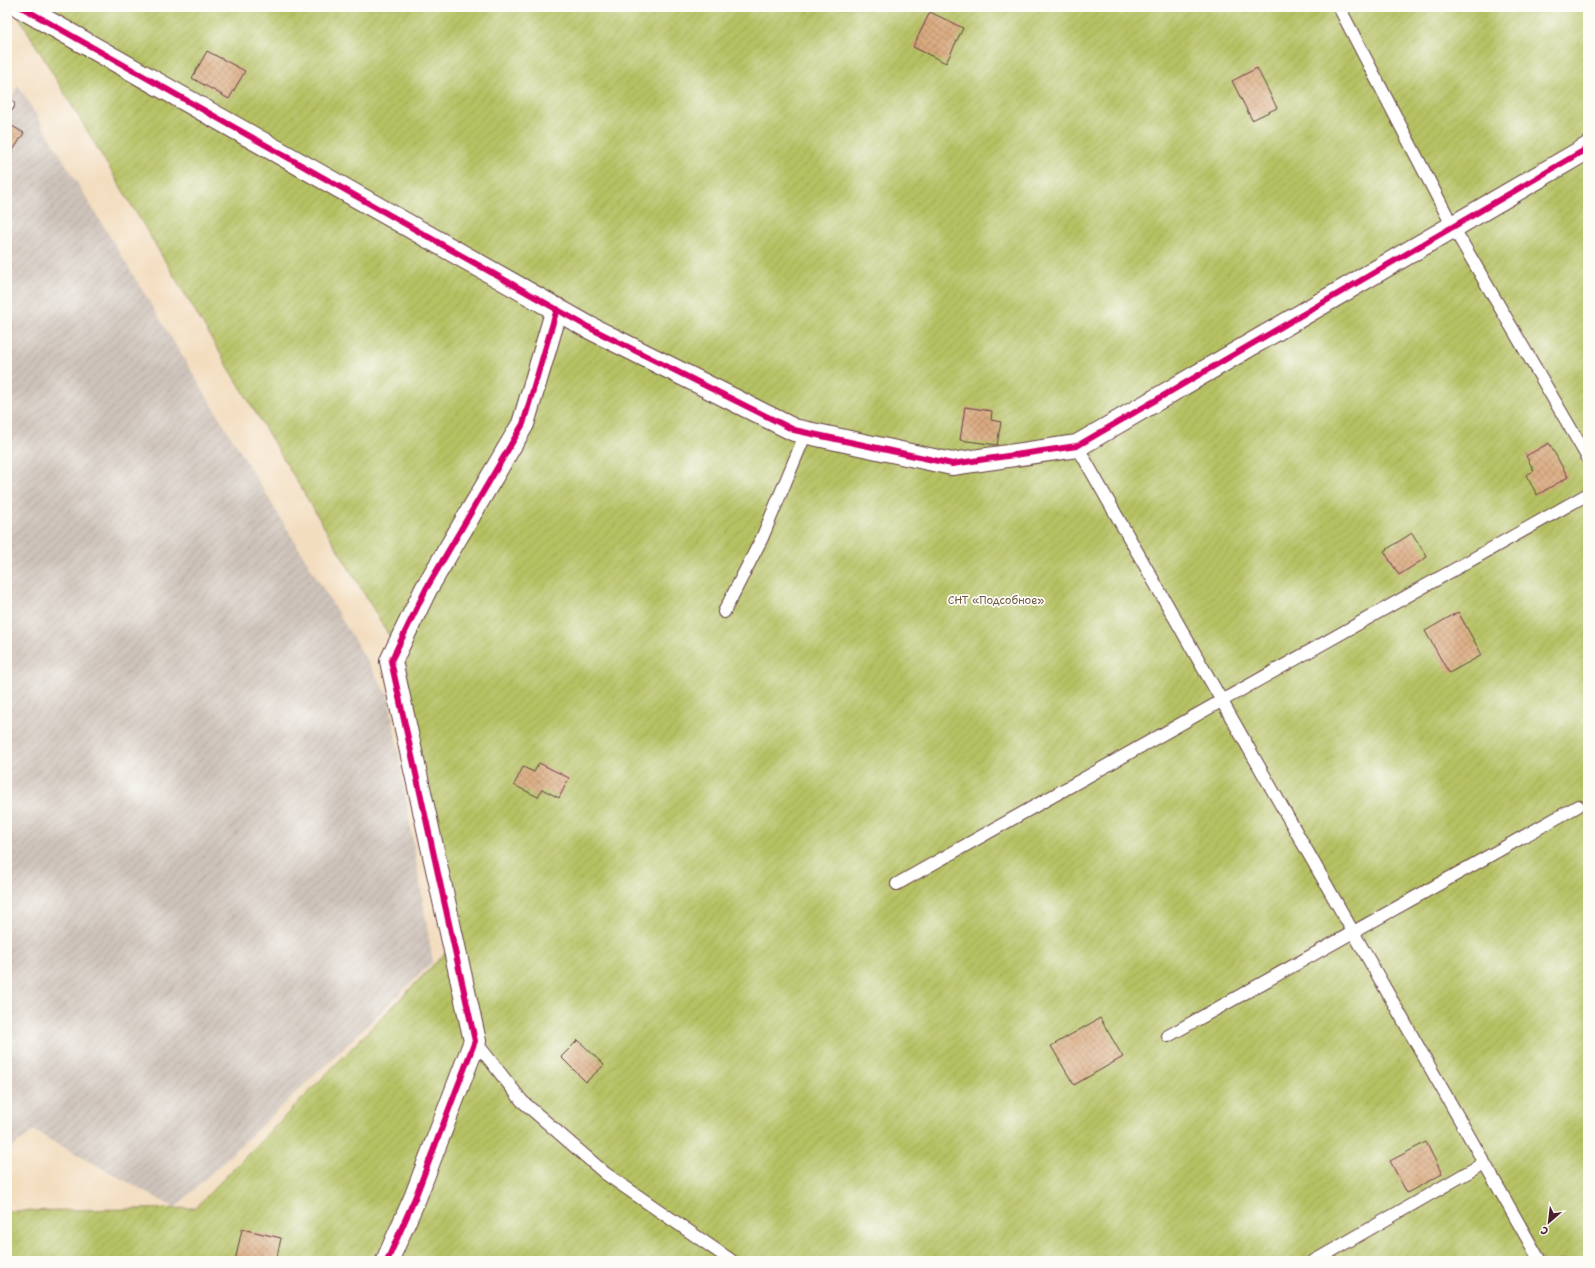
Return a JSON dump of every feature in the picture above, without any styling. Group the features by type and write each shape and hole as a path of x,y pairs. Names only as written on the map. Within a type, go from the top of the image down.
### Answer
{"street":[{"path":"21,7 588,327 794,430 952,464 1077,446 1588,148"},
{"path":"387,1261 415,1198 475,1042 391,661 426,589 523,424 556,309"}],"lane":[{"path":"1339,7 1453,227 1588,458"},
{"path":"724,612 762,538 806,433"},
{"path":"1077,446 1540,1261"},
{"path":"897,884 1588,494"},
{"path":"1168,1036 1578,806"},
{"path":"475,1042 522,1101 606,1174 732,1261"},
{"path":"1314,1261 1484,1163"}],"shaded area":[{"path":"18,85 389,697 433,962 175,1208 34,1131 7,1151 7,107"}],"green space":[{"name":"СНТ «Подсобное»","path":"13,7 1588,7 1588,1261 7,1261 7,1211 195,1208 447,951 405,662"}],"building":[{"path":"930,12 963,28 946,63 913,47"},
{"path":"207,51 245,71 229,99 192,78"},
{"path":"1257,68 1277,108 1252,120 1232,81"},
{"path":"7,123 24,133 7,160"},
{"path":"965,407 992,411 991,420 1001,422 997,445 960,440"},
{"path":"1549,443 1568,477 1537,495 1526,475 1534,471 1526,456"},
{"path":"1412,533 1427,557 1399,575 1384,551"},
{"path":"1458,612 1482,655 1449,673 1425,631"},
{"path":"539,763 569,778 559,798 542,789 538,797 514,785 523,767 534,772"},
{"path":"1100,1018 1123,1057 1074,1085 1051,1046"},
{"path":"578,1040 604,1065 586,1082 561,1057"},
{"path":"1426,1142 1442,1174 1407,1193 1390,1161"},
{"path":"242,1229 281,1238 276,1261 235,1261"}],"cycle path":[{"path":"21,7 588,327 794,430 952,464 1077,446 1588,148"},
{"path":"387,1261 415,1198 475,1041 391,661 426,589 523,424 557,309"}]}
